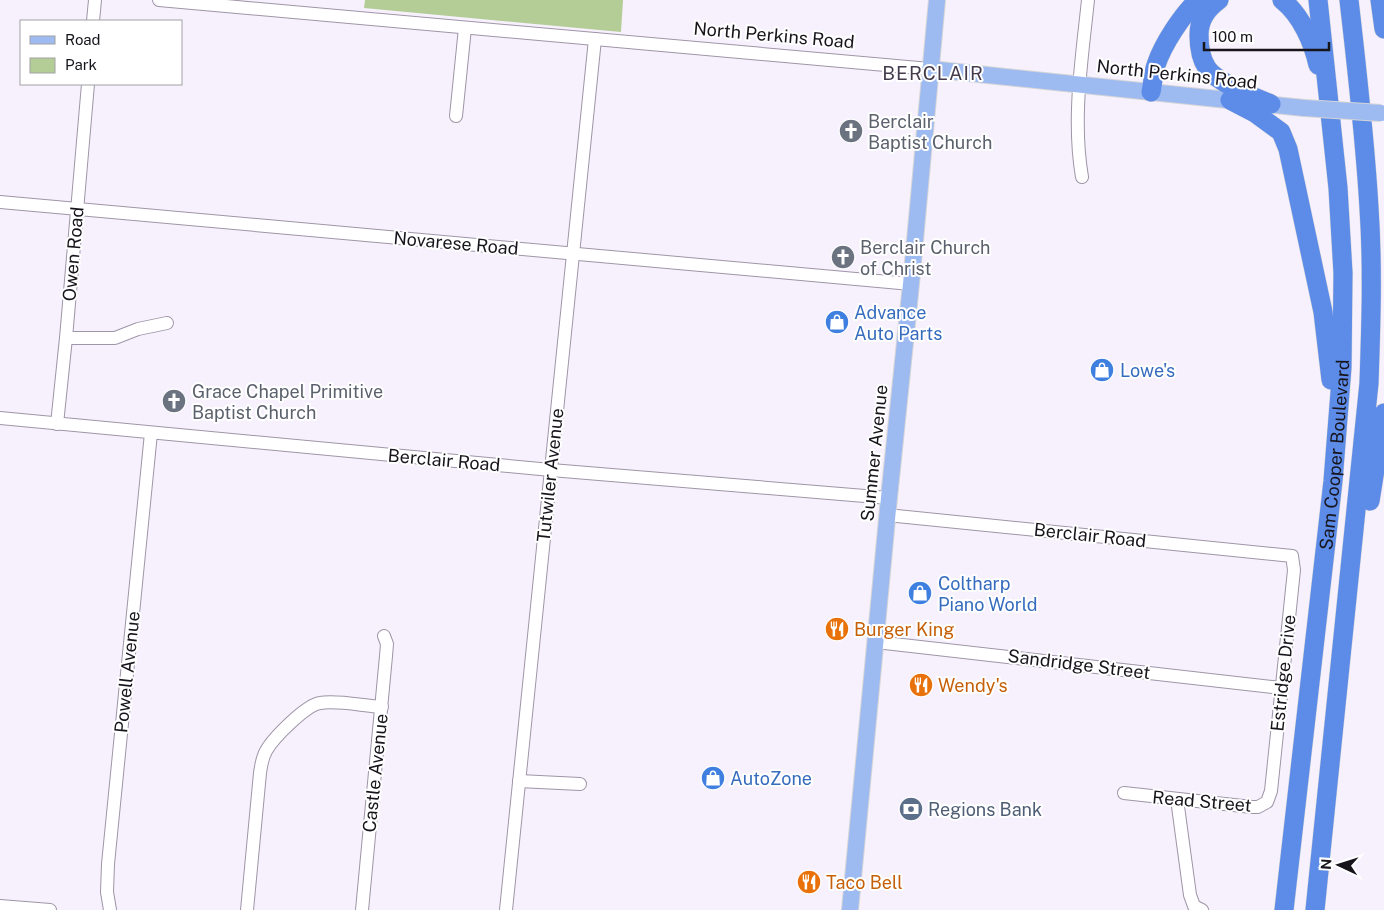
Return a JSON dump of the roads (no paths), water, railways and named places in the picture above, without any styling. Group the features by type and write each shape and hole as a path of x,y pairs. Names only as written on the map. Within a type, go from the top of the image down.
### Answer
{"highway":[{"path":"1151,92 1156,64 1169,38 1190,8 1198,0"},
{"path":"1220,0 1210,7 1199,24 1199,48 1207,69 1230,86 1271,104"},
{"path":"1282,0 1291,7 1303,26 1317,60 1331,122"},
{"name":"Sam Cooper Boulevard","path":"1284,910 1334,469 1342,367 1344,273 1338,188 1318,0"},
{"name":"Sam Cooper Boulevard","path":"1315,910 1369,383 1371,296 1368,192 1349,0"},
{"path":"1380,0 1384,29"},
{"path":"1230,100 1255,112 1280,132 1288,149 1323,312 1330,366 1334,469"},
{"path":"1352,557 1368,512 1384,413"}],"main road":[{"name":"Summer Avenue","path":"850,910 887,515 912,284 937,0"},
{"name":"North Perkins Road","path":"930,69 1080,83 1304,108 1382,114"}],"street":[{"path":"93,20 95,0"},
{"name":"North Perkins Road","path":"159,0 930,69"},
{"path":"1082,178 1078,154 1080,83 1088,0"},
{"path":"456,116 465,28"},
{"name":"Tutwiler Avenue","path":"506,910 595,40"},
{"name":"Owen Road","path":"57,424 88,85"},
{"name":"Novarese Road","path":"0,202 912,284"},
{"path":"66,338 115,338 138,329 167,324"},
{"name":"Berclair Road","path":"0,418 550,470 889,498"},
{"name":"Powell Avenue","path":"110,910 107,892 108,864 151,433"},
{"name":"Berclair Road","path":"887,515 1292,556"},
{"name":"Estridge Drive","path":"1271,791 1294,570 1292,556"},
{"name":"Castle Avenue","path":"362,910 387,650 384,636"},
{"name":"Sandridge Street","path":"876,642 1281,688"},
{"path":"247,910 260,773 265,752 274,740 302,712 314,705 328,702 382,707"},
{"path":"519,781 580,784"},
{"name":"Read Street","path":"1124,793 1258,807 1267,802 1271,791"},
{"path":"1177,799 1190,895 1198,908"},
{"path":"3,907 50,910"}],"place":[{"name":"Berclair Baptist Church","path":"851,131"},
{"name":"Berclair Church of Christ","path":"843,257"},
{"name":"Advance Auto Parts","path":"837,322"},
{"name":"Lowe's","path":"1102,370"},
{"name":"Grace Chapel Primitive Baptist Church","path":"174,401"},
{"name":"Coltharp Piano World","path":"920,593"},
{"name":"Burger King","path":"837,629"},
{"name":"Wendy's","path":"921,685"},
{"name":"AutoZone","path":"713,778"},
{"name":"Regions Bank","path":"911,809"},
{"name":"Taco Bell","path":"809,882"}],"district":[{"name":"BERCLAIR","path":"933,73"}]}
